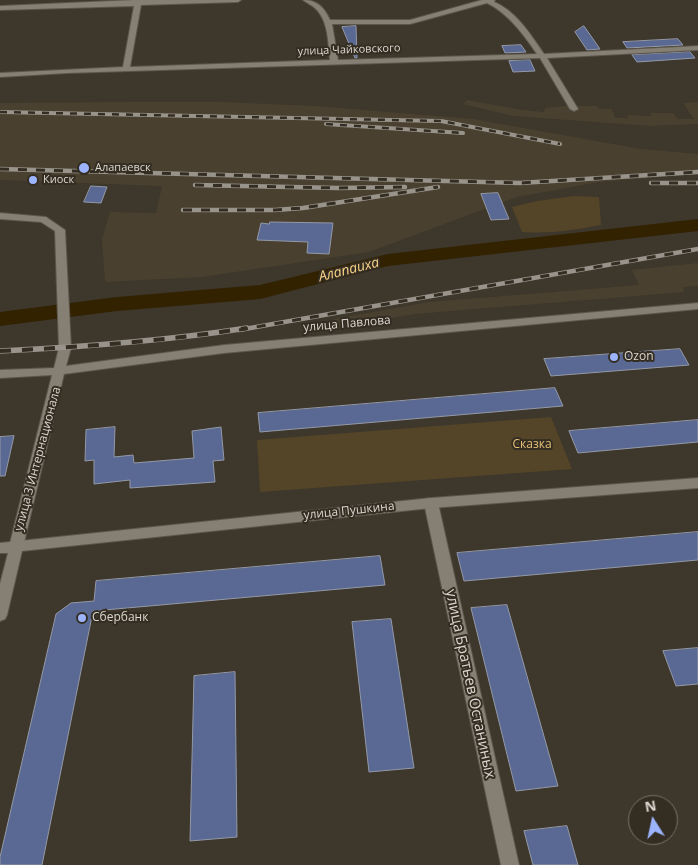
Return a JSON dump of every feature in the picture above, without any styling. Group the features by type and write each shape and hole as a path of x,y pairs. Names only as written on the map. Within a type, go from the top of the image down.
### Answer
{"street":[{"path":"0,8 238,0"},
{"path":"306,0 317,5 328,22 334,62"},
{"path":"328,22 410,22 489,0 507,12 542,56 574,109"},
{"path":"126,69 138,2"},
{"name":"улица Чайковского","path":"0,75 126,69 542,56 698,48"},
{"name":"улица 3 Интернационала","path":"0,216 43,218 60,230 65,332 65,348 61,371 0,615"},
{"name":"улица Павлова","path":"0,374 61,371 224,349 698,306"},
{"name":"улица Пушкина","path":"0,548 431,503 698,483"},
{"name":"улица Братьев Останиных","path":"431,503 510,865"}],"shaded area":[{"path":"467,100 544,112 545,108 597,106 599,109 612,109 615,118 628,118 627,115 651,116 651,113 673,113 678,119 694,119 683,103 698,102 698,124 650,126 513,116 463,104"},
{"path":"221,102 315,106 473,119 641,149 698,154 698,174 599,182 517,197 369,252 202,277 105,282 102,239 110,212 156,213 162,186 0,180 0,103"},
{"path":"698,263 698,286 683,287 684,292 415,314 339,327 334,319 429,302 639,285 632,270"}],"green space":[{"path":"574,196 599,197 601,225 562,231 522,232 512,207 537,201"},
{"name":"Сказка","path":"551,417 572,469 260,492 257,440"}],"building":[{"path":"356,26 357,58 355,58 342,27"},
{"path":"584,26 600,49 587,50 575,32"},
{"path":"678,39 683,45 627,48 623,42"},
{"path":"521,45 526,52 505,53 502,46"},
{"path":"690,52 695,58 637,62 632,55"},
{"path":"530,60 535,71 513,72 509,61"},
{"path":"91,186 107,187 101,203 84,202"},
{"path":"498,193 509,219 491,220 481,194"},
{"path":"270,222 333,223 329,254 307,253 308,242 257,240 261,223 269,224"},
{"path":"680,349 689,365 551,376 544,359"},
{"path":"555,388 563,406 260,432 258,413"},
{"path":"698,420 698,442 578,453 569,431"},
{"path":"115,427 114,457 133,455 134,463 194,458 192,431 221,427 224,460 213,461 215,482 130,488 130,480 94,484 94,460 85,461 86,430"},
{"path":"14,436 5,476 0,476 0,437"},
{"path":"698,532 698,560 464,581 457,553"},
{"path":"380,556 385,585 93,611 42,865 0,865 0,857 56,614 71,603 94,601 96,581"},
{"path":"507,605 558,786 516,791 471,608"},
{"path":"391,619 414,768 369,772 352,622"},
{"path":"698,648 698,684 676,686 663,651"},
{"path":"235,672 237,837 190,841 194,676"},
{"path":"567,826 578,865 533,865 524,831"}],"waterway":[{"name":"Алапаиха","path":"0,319 117,304 260,292 388,260 698,225"}],"railway":[{"path":"0,112 441,121 560,144"},
{"path":"326,124 463,133"},
{"path":"0,169 520,183 698,172"},
{"path":"651,183 698,183"},
{"path":"195,185 338,188 405,187"},
{"path":"183,210 275,210 303,208 438,187"},
{"path":"239,330 698,249"},
{"path":"0,351 124,343 247,328"}],"place":[{"name":"Алапаевск","path":"84,168"},
{"name":"Киоск","path":"33,180"},
{"name":"Ozon","path":"614,357"},
{"name":"Сбербанк","path":"82,618"}]}
